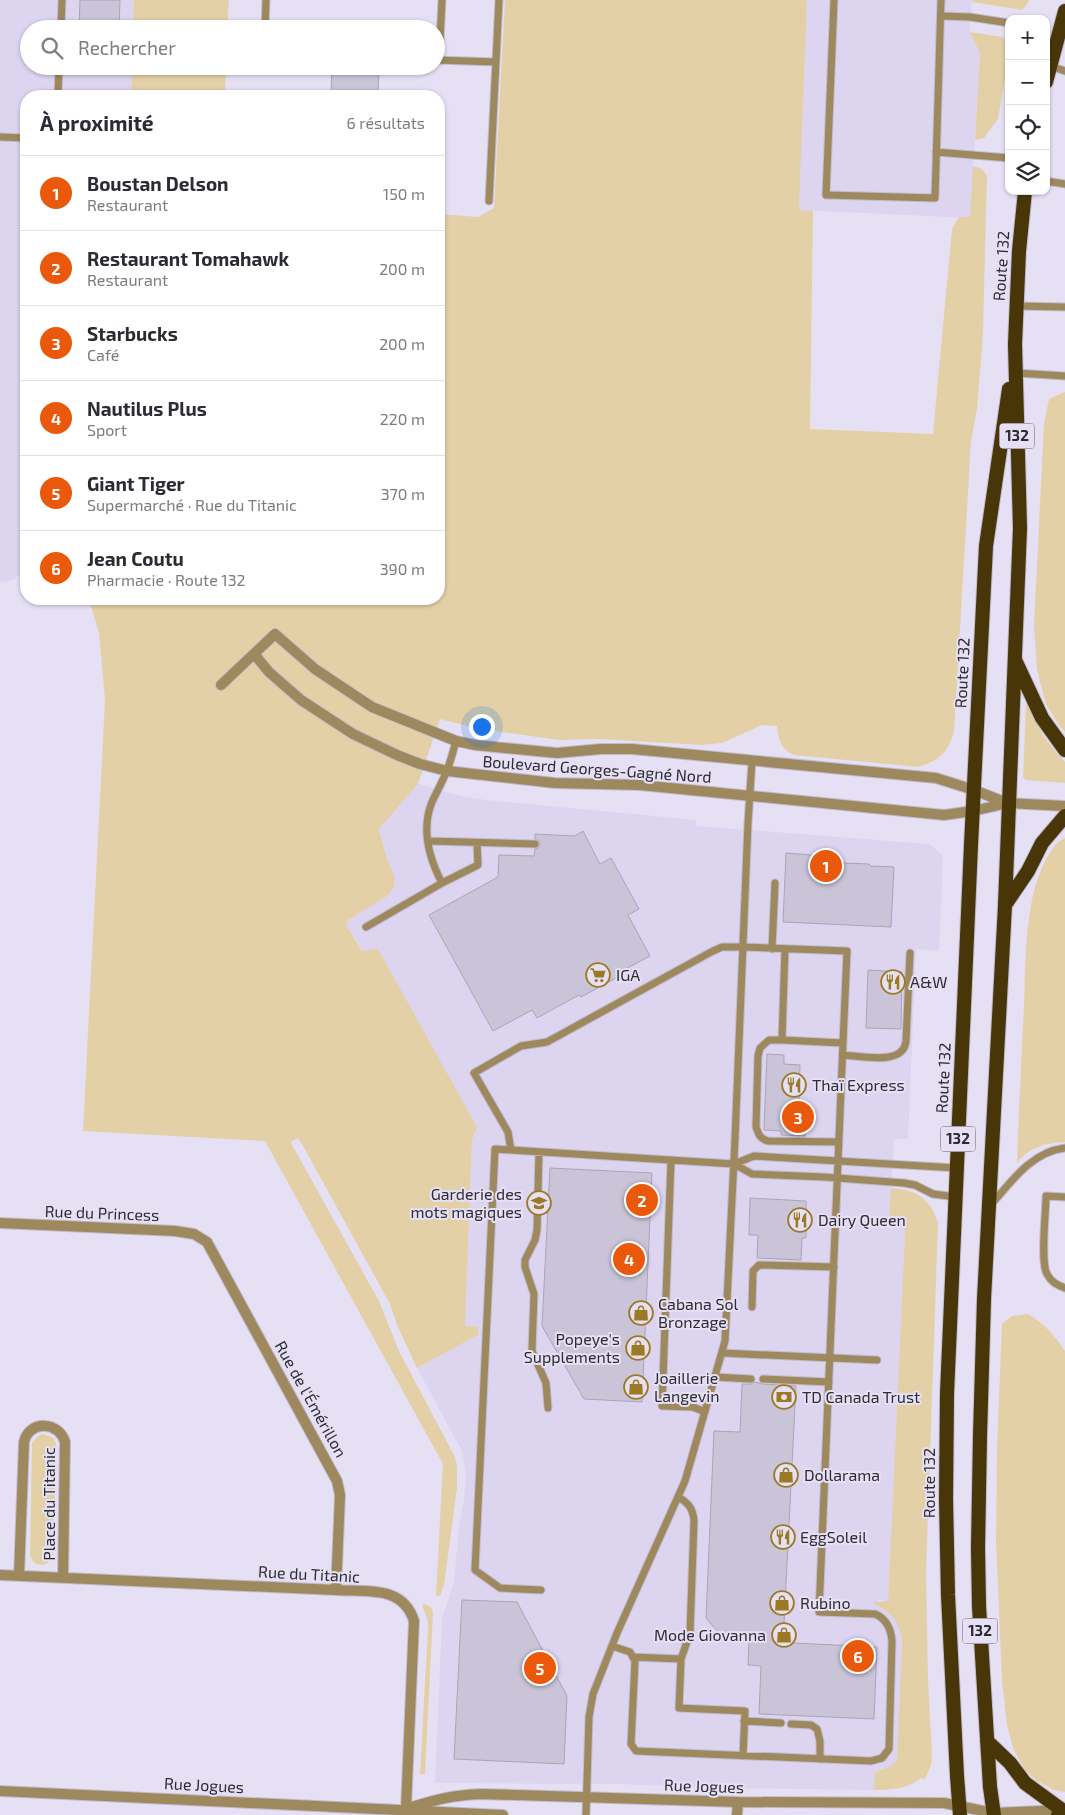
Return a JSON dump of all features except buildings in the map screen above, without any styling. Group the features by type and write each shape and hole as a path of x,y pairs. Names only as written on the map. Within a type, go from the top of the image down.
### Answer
{"highway":[{"path":"1050,66 1054,39 1064,19"},
{"name":"Route 132","path":"960,1811 950,1656 946,1506 948,1394 957,1168 986,546 1013,373 1019,251 1026,195"},
{"name":"Route 132","path":"991,1814 980,1614 978,1522 981,1390 1005,906 1020,528 1013,373"},
{"path":"1014,659 1042,718 1065,750"},
{"path":"1005,906 1028,871 1042,843 1065,816"},
{"path":"987,1742 1010,1763 1025,1784 1062,1812"}],"street":[{"name":"Boulevard Georges-Gagné Nord","path":"275,634 315,670 372,707 456,741 475,745 569,752 632,749 936,778 1008,803 944,816 640,785 555,783 447,771 396,755 353,734 301,700 269,672 254,654 275,634"},
{"path":"221,685 254,654"},
{"path":"1008,803 1065,806"},
{"name":"Rue du Princess","path":"0,1223 175,1231 187,1232 201,1238"},
{"name":"Rue de l'Émérillon","path":"201,1238 211,1248 338,1481 340,1495 336,1590"},
{"name":"Place du Titanic","path":"19,1576 24,1442 29,1432 39,1426 53,1428 59,1432 65,1442 63,1578"},
{"name":"Rue du Titanic","path":"0,1575 336,1590 386,1593 395,1596 403,1601 412,1614 415,1630 406,1809"},
{"name":"Rue Jogues","path":"0,1791 503,1815"},
{"name":"Rue Jogues","path":"406,1809 437,1799 464,1795 738,1802 944,1803 960,1811 991,1814 1062,1812"},
{"path":"738,1802 738,1815"}],"lane":[{"path":"61,20 62,0"},
{"path":"265,20 266,0"},
{"path":"441,20 442,0"},
{"path":"489,201 499,0"},
{"path":"834,0 826,195 935,198 941,0"},
{"path":"941,16 970,17 1005,22"},
{"path":"445,60 496,62"},
{"path":"1050,66 1065,71"},
{"path":"58,90 59,75"},
{"path":"0,137 20,138"},
{"path":"936,152 1005,158"},
{"path":"1050,182 1065,184"},
{"path":"1016,306 1065,307"},
{"path":"1013,373 1065,376"},
{"path":"442,883 432,862 428,841 427,819 431,804 447,771 456,741"},
{"path":"586,1815 591,1702 612,1646 685,1481 725,1341 752,761"},
{"path":"428,841 535,844"},
{"path":"366,927 442,883 478,865 477,842"},
{"path":"772,948 775,883"},
{"path":"511,1150 508,1132 474,1073 521,1046 547,1042 722,947 743,946 847,950 819,1612 880,1616 886,1622 892,1641 889,1749 882,1758 871,1761 639,1752 632,1748 630,1744 635,1661 630,1652 612,1646"},
{"path":"782,1040 785,949"},
{"path":"843,1055 887,1057 898,1055 906,1047 910,953"},
{"path":"839,1142 768,1141 758,1135 756,1127 758,1056 760,1048 769,1040 843,1043"},
{"path":"989,1207 1026,1166 1047,1153 1065,1148"},
{"path":"541,1590 500,1588 475,1570 495,1149 734,1164 752,1174 909,1184 934,1194 956,1197"},
{"path":"539,1152 537,1230 525,1260 525,1266 534,1294 532,1351 546,1383 548,1408"},
{"path":"734,1164 754,1156 957,1168"},
{"path":"671,1160 662,1406 693,1407 705,1412"},
{"path":"1065,1196 1046,1196 1044,1266 1050,1279 1065,1288"},
{"path":"752,1307 753,1271 758,1265 834,1267"},
{"path":"722,1353 877,1360"},
{"path":"715,1377 751,1379"},
{"path":"763,1379 829,1382"},
{"path":"678,1497 686,1501 694,1513 690,1633 681,1659 679,1708 745,1711 743,1756"},
{"path":"633,1656 681,1659"},
{"path":"744,1721 781,1723"},
{"path":"791,1724 811,1725 817,1729 820,1741 820,1759"}],"shaded area":[{"path":"0,0 134,0 133,20 20,20 20,75 132,75 131,90 20,90 20,575 12,580 0,582"},
{"path":"134,0 229,0 228,20 133,20"},
{"path":"505,0 807,0 799,210 813,211 810,429 933,434 952,229 959,217 970,217 973,166 982,169 987,176 983,333 977,409 971,441 954,732 949,746 942,755 932,762 918,767 794,755 781,744 777,726 762,725 722,743 703,745 598,739 559,740 475,728 440,719 418,784 379,829 386,856 395,878 393,889 387,896 348,920 346,925 362,951 378,949 477,1127 472,1140 465,1326 478,1327 478,1335 417,1368 397,1325 390,1304 302,1144 298,1138 291,1143 379,1301 399,1351 455,1457 457,1488 444,1585 440,1596 436,1596 443,1464 265,1141 83,1131 105,700 99,633 89,605 445,605 445,214 478,217 494,208"},
{"path":"807,0 972,0 970,31 980,53 970,218 799,210"},
{"path":"972,0 1029,0 1022,10 972,2"},
{"path":"970,32 1005,39 1005,79 998,119 984,138 975,140 980,53"},
{"path":"132,75 226,75 225,90 131,90"},
{"path":"1065,392 1065,732 1046,704 1037,670 1034,625 1044,424 1049,399"},
{"path":"1028,702 1042,734 1065,762 1065,783 1026,780 1023,777 1026,703"},
{"path":"418,784 462,796 486,800 696,820 696,826 929,844 943,855 939,951 916,949 908,1139 894,1139 889,1221 905,1223 905,1233 888,1601 877,1600 879,1607 895,1618 900,1628 902,1641 897,1759 888,1769 875,1773 874,1790 712,1788 619,1784 435,1783 442,1618 454,1583 466,1475 462,1451 417,1368 478,1335 478,1327 465,1326 472,1140 477,1127 346,925 348,920 359,912 394,878 379,829"},
{"path":"1065,838 1065,1142 1051,1143 1038,1147 1027,1153 1017,1163 1026,954 1030,913 1043,865 1053,848"},
{"path":"891,1188 915,1193 927,1201 938,1223 926,1572 928,1679 932,1755 931,1765 925,1779 921,1778 910,1785 899,1788 874,1790 875,1773 889,1767 897,1759 902,1641 899,1627 894,1618 874,1602 888,1601 905,1233 905,1223 889,1222"},
{"path":"1028,1314 1049,1330 1065,1351 1065,1792 1054,1790 1037,1781 1024,1769 1013,1748 1007,1725 1002,1681 996,1541 997,1448 1002,1324 1012,1316"},
{"path":"43,1434 53,1438 56,1443 53,1555 48,1563 39,1565 33,1562 30,1555 32,1443 38,1436"},
{"path":"425,1604 432,1608 433,1613 425,1774 420,1774 428,1628 428,1621 422,1605"}],"place":[{"name":"Boustan Delson","path":"826,866"},
{"name":"IGA","path":"598,975"},
{"name":"A&W","path":"893,982"},
{"name":"Thaï Express","path":"794,1085"},
{"name":"Starbucks","path":"798,1117"},
{"name":"Restaurant Tomahawk","path":"642,1200"},
{"name":"Garderie des mots magiques","path":"539,1203"},
{"name":"Dairy Queen","path":"800,1220"},
{"name":"Nautilus Plus","path":"629,1259"},
{"name":"Cabana Sol Bronzage","path":"641,1313"},
{"name":"Popeye's Supplements","path":"638,1348"},
{"name":"Joaillerie Langevin","path":"636,1387"},
{"name":"TD Canada Trust","path":"784,1397"},
{"name":"Dollarama","path":"786,1475"},
{"name":"EggSoleil","path":"783,1537"},
{"name":"Rubino","path":"782,1603"},
{"name":"Mode Giovanna","path":"784,1635"},
{"name":"Jean Coutu","path":"858,1656"},
{"name":"Giant Tiger","path":"540,1668"}]}
